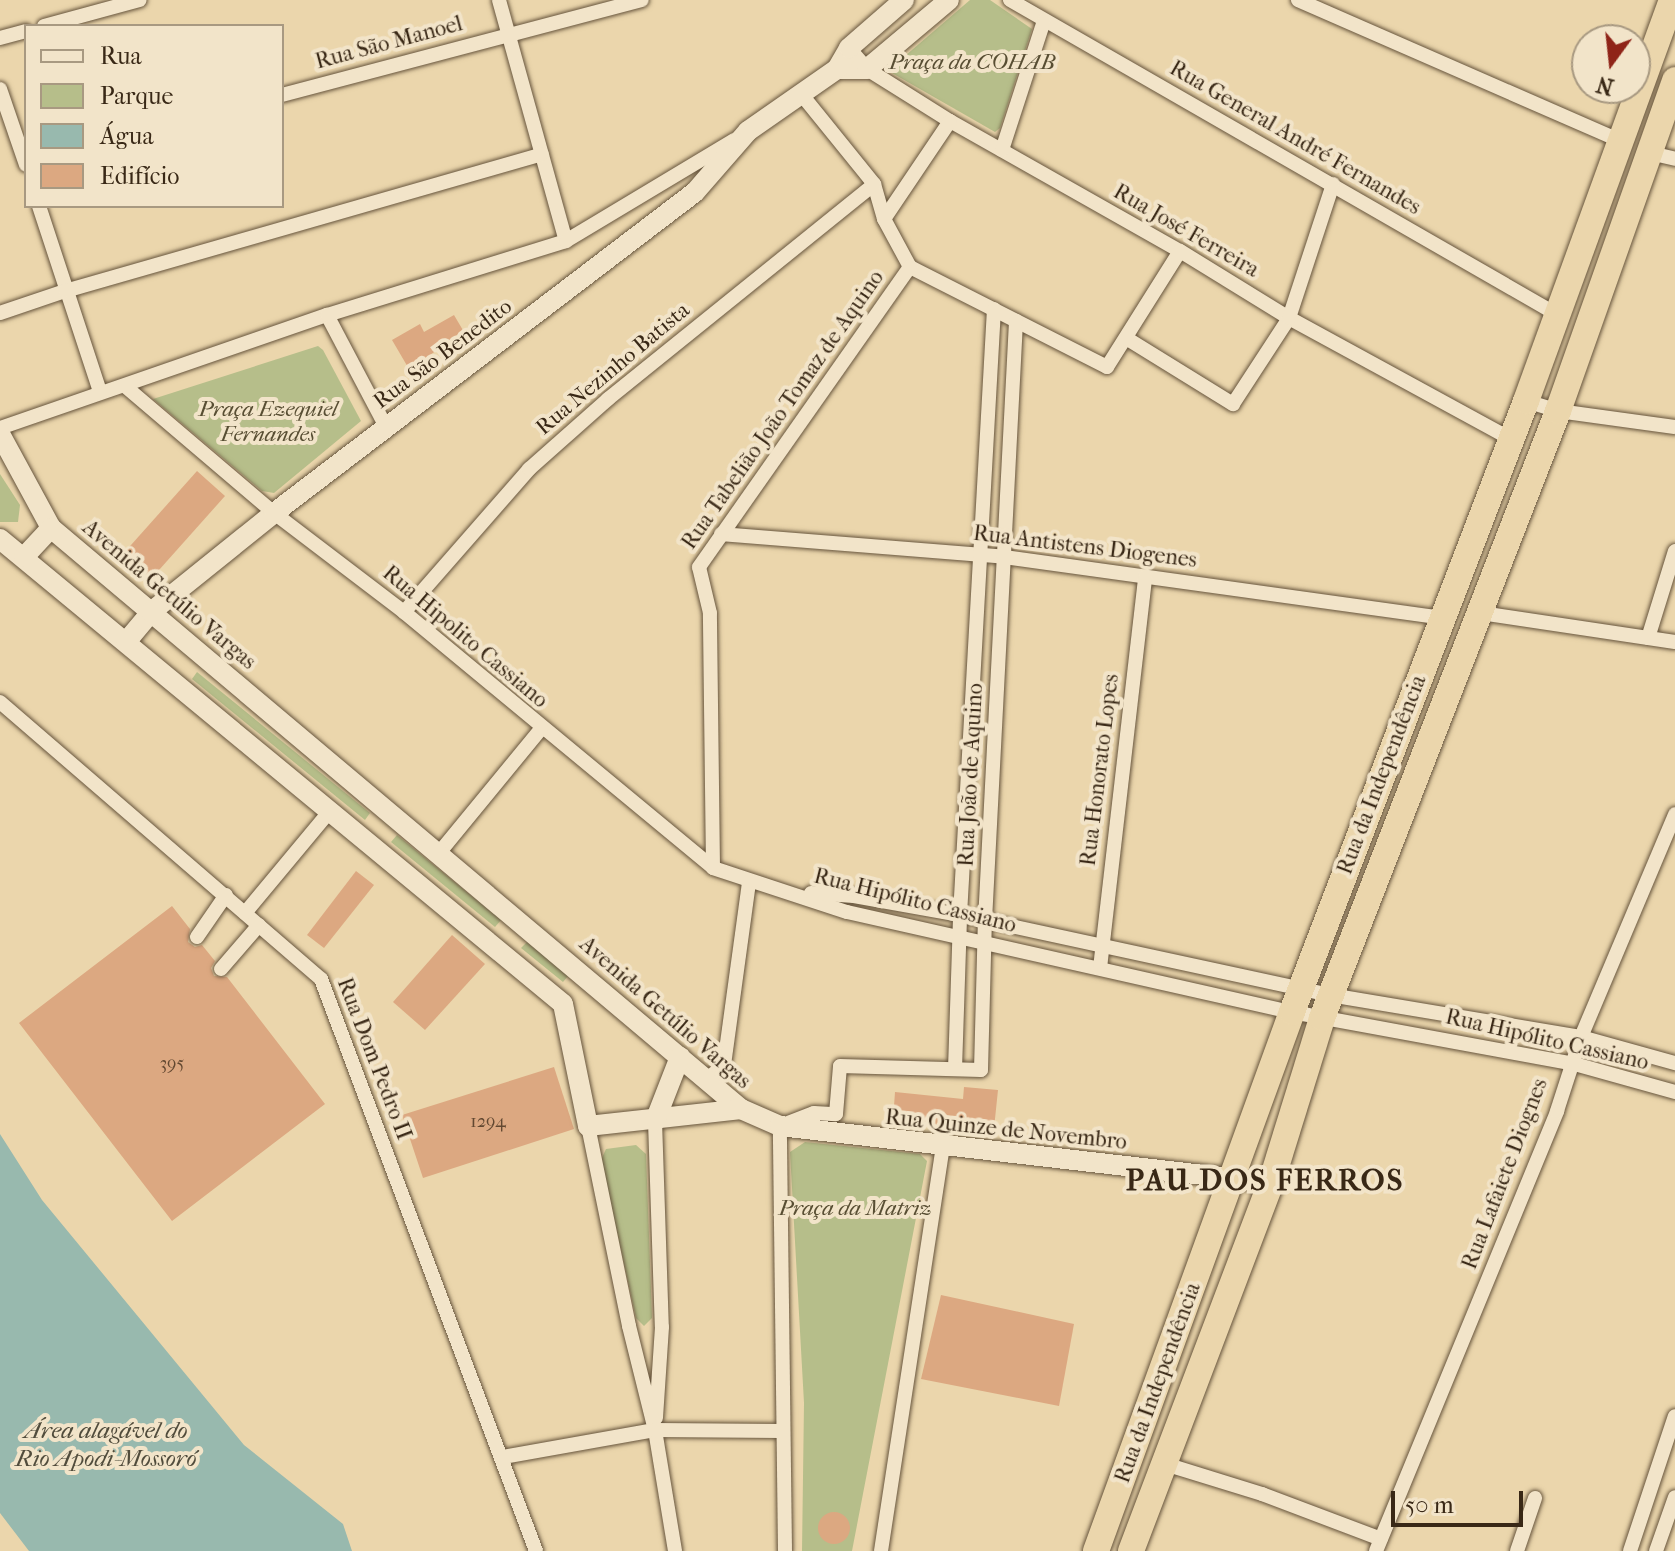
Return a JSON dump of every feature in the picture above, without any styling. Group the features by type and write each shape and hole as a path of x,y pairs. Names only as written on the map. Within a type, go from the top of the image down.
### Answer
{"highway":[{"name":"Rua da Independência","path":"1096,1551 1297,1001 1526,401 1672,0"},
{"name":"Rua da Independência","path":"1131,1551 1271,1183 1326,1006 1558,411 1663,156 1675,80"}],"main road":[{"path":"904,0 849,48 837,69 867,69 949,0"},
{"name":"Rua São Benedito","path":"126,642 151,612 274,513 695,192 748,131 837,69"},
{"name":"Avenida Getúlio Vargas","path":"0,434 51,528 741,1109"},
{"path":"24,557 51,528"},
{"path":"0,539 563,1004 588,1126"},
{"path":"655,1121 680,1057"},
{"name":"Avenida Getúlio Vargas","path":"588,1126 655,1121 741,1109"},
{"name":"Rua Quinze de Novembro","path":"741,1109 780,1126 943,1148 1271,1183"}],"street":[{"path":"51,24 140,0"},
{"path":"499,0 566,241"},
{"name":"Rua São Manoel","path":"284,94 642,0"},
{"name":"Rua General André Fernandes","path":"1010,0 1558,315"},
{"path":"1298,0 1620,141"},
{"path":"1002,150 1044,21"},
{"path":"0,38 24,32"},
{"name":"Rua José Ferreira","path":"849,48 867,69 950,121 1180,251 1289,318 1511,439"},
{"path":"0,89 24,159"},
{"path":"802,95 874,184 884,219 910,267 1107,367 1180,251"},
{"path":"884,219 950,121"},
{"name":"Rua São Benedito","path":"0,428 100,392 126,387 327,315 566,241 748,131"},
{"path":"0,313 65,291 542,154"},
{"name":"Rua Nezinho Batista","path":"404,612 529,469 608,399 874,184"},
{"path":"1126,338 1233,404 1289,318 1333,184"},
{"path":"40,208 100,392"},
{"name":"Rua Tabelião João Tomaz de Aquino","path":"713,868 710,613 699,567 910,267"},
{"name":"Rua João de Aquino","path":"994,309 960,915 955,1069 981,1070 985,921 1016,321"},
{"path":"327,315 386,427"},
{"name":"Rua Hipolito Cassiano","path":"126,387 274,513 404,612 541,729 713,868 749,882 791,892"},
{"path":"1526,401 1558,411 1675,427"},
{"name":"Rua Antistens Diogenes","path":"721,534 1004,557 1441,618"},
{"path":"1648,638 1675,551"},
{"name":"Rua Honorato Lopes","path":"1100,968 1145,577"},
{"path":"1481,613 1675,642"},
{"name":"Rua Dom Pedro II","path":"0,702 321,979 536,1551"},
{"path":"439,853 541,729"},
{"path":"245,913 330,811"},
{"name":"Rua Lafaiete Diognes","path":"1379,1545 1557,1111 1581,1037 1675,814"},
{"path":"707,1079 724,1065 749,882"},
{"name":"Rua Hipólito Cassiano","path":"791,892 854,896 1102,945 1297,1001 1571,1063 1675,1092"},
{"name":"Rua Hipólito Cassiano","path":"791,892 847,912 1100,968 1326,1006 1581,1037 1675,1063"},
{"path":"197,937 226,895"},
{"path":"221,969 259,925"},
{"path":"785,1551 781,1431 780,1126 814,1113 836,1114 840,1066 955,1069"},
{"path":"655,1121 662,1327 655,1430"},
{"path":"588,1126 629,1326 655,1430 675,1551"},
{"path":"881,1551 943,1148"},
{"path":"1630,1551 1675,1416"},
{"path":"503,1457 655,1430 781,1431"},
{"path":"1165,1464 1262,1494 1379,1545"},
{"path":"1656,1551 1675,1497"},
{"path":"1517,1551 1535,1498"}],"green space":[{"name":"Praça da COHAB","path":"970,0 990,0 1032,29 1000,128 995,132 892,73 891,68"},
{"name":"Praça Ezequiel Fernandes","path":"318,346 361,421 274,493 262,491 153,399"},
{"path":"0,474 20,505 18,522 0,522"},
{"path":"197,672 370,813 365,820 192,679"},
{"path":"397,835 501,920 495,927 391,842"},
{"path":"527,942 568,976 563,982 521,948"},
{"name":"Praça da Matriz","path":"805,1142 920,1154 927,1161 852,1551 802,1551 804,1403 790,1152"},
{"path":"636,1145 646,1154 652,1318 644,1326 636,1318 601,1160 606,1149"}],"water":[{"name":"Área alagável do Rio Apodi-Mossoró","path":"0,1134 42,1200 244,1445 343,1524 352,1551 29,1551 0,1513"}],"building":[{"path":"454,315 464,332 409,369 392,340 420,324 424,332"},
{"path":"197,471 225,496 151,579 123,554"},
{"path":"356,871 374,885 324,948 307,935"},
{"path":"172,906 190,929 188,942 195,947 202,945 215,961 211,968 214,976 227,977 325,1104 172,1221 19,1023"},
{"path":"452,935 485,964 425,1030 393,1002"},
{"path":"554,1067 574,1129 423,1178 402,1115"},
{"path":"964,1087 998,1090 993,1138 957,1133 958,1127 893,1120 895,1092 963,1099"},
{"path":"941,1295 1074,1324 1059,1406 921,1379"},
{"path":"834,1512 845,1517 850,1528 845,1539 834,1544 823,1539 818,1528 823,1517"}],"district":[{"name":"PAU DOS FERROS","path":"1265,1181"}]}
